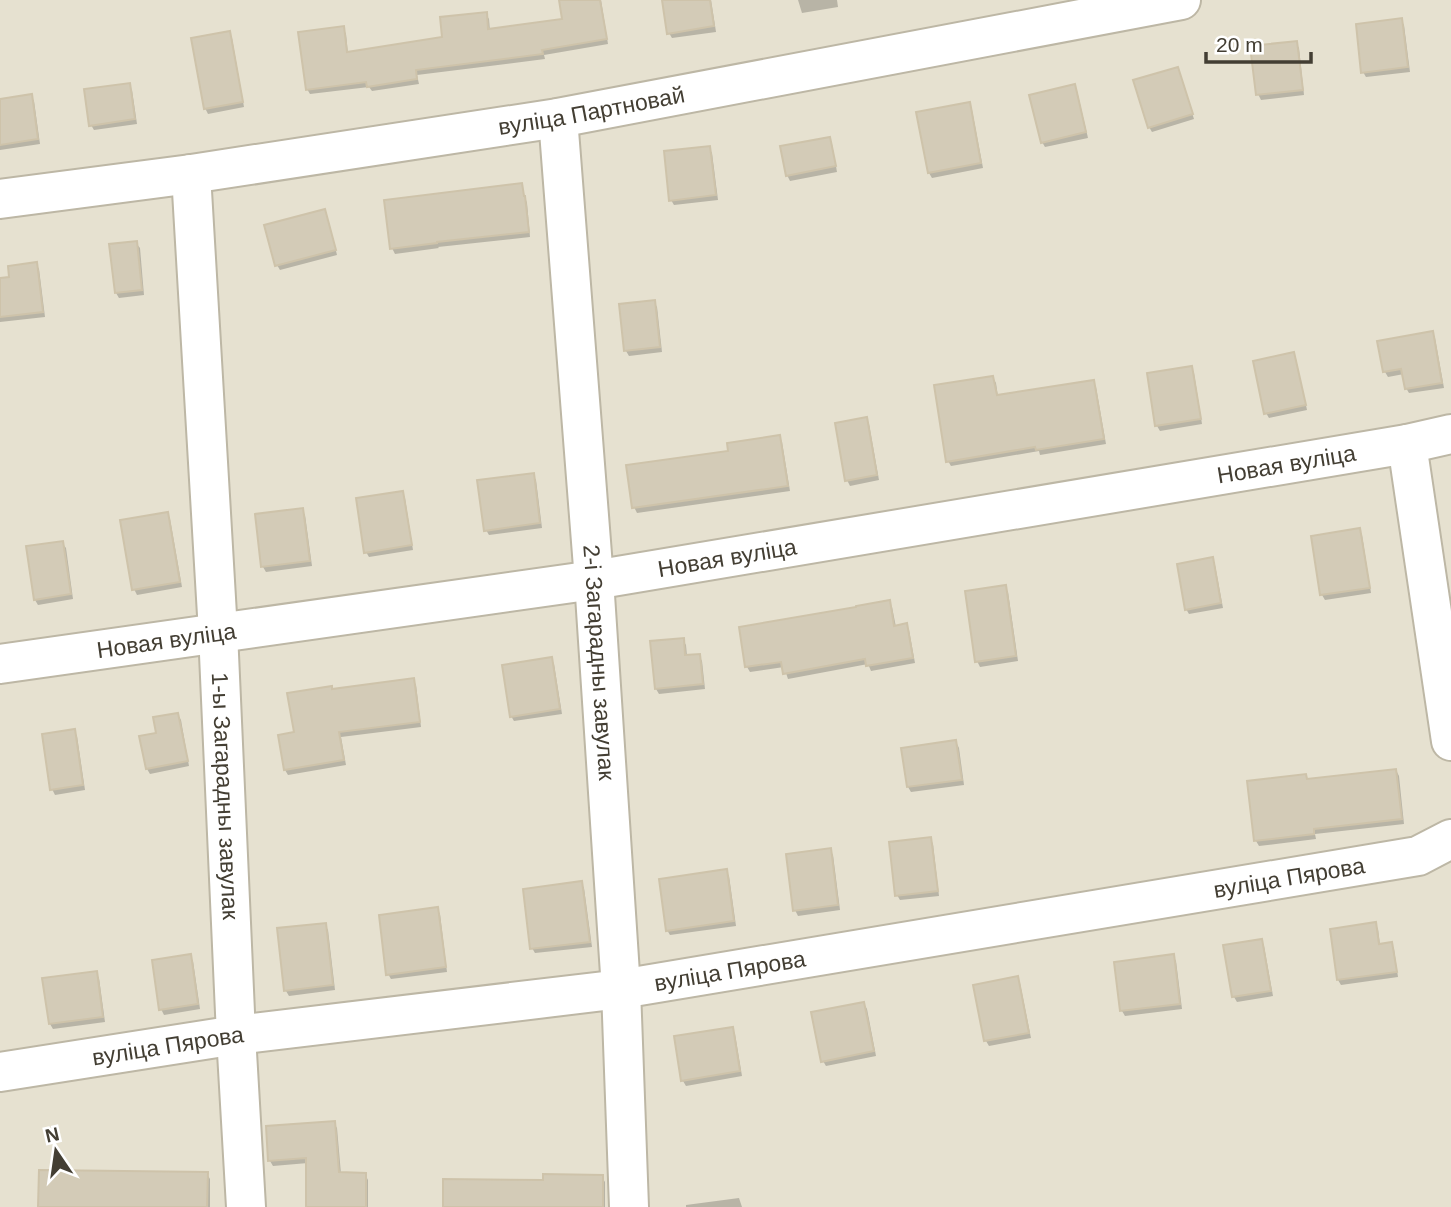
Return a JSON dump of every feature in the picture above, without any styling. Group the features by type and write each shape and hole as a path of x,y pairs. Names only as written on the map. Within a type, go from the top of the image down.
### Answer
{"street":[{"name":"вуліца Партновай","path":"0,199 191,174 558,118 1181,0"},
{"name":"2-і Загарадны завулак","path":"558,118 621,989 629,1207"},
{"name":"1-ы Загарадны завулак","path":"191,174 218,632 246,1207"},
{"name":"Новая вуліца","path":"0,664 593,580 1407,444 1451,434"},
{"path":"1407,444 1451,741"},
{"name":"вуліца Пярова","path":"0,1072 236,1035 621,989 1418,856 1451,839"}],"shaded area":[{"path":"0,0 1451,0 1451,1207 0,1207"}],"building":[{"path":"559,0 600,0 607,39 542,50 543,54 416,70 417,79 367,87 366,82 306,90 298,32 344,26 347,52 442,37 440,17 487,12 488,29 562,19"},
{"path":"662,0 710,0 714,26 667,34"},
{"path":"1402,18 1408,67 1361,73 1356,24"},
{"path":"230,31 243,102 204,109 191,38"},
{"path":"1297,41 1303,90 1256,95 1250,46"},
{"path":"1178,67 1193,114 1148,128 1133,80"},
{"path":"130,83 135,119 89,126 84,89"},
{"path":"1075,84 1086,132 1041,143 1029,95"},
{"path":"32,94 38,139 0,145 0,99"},
{"path":"970,102 981,163 928,173 916,112"},
{"path":"830,137 836,166 786,176 780,146"},
{"path":"710,146 716,195 669,201 664,151"},
{"path":"522,183 529,232 390,249 384,200"},
{"path":"325,209 336,250 275,266 264,225"},
{"path":"137,241 142,290 115,293 109,244"},
{"path":"37,262 43,312 0,317 0,278 9,277 8,266"},
{"path":"655,300 660,347 624,351 619,304"},
{"path":"1433,331 1442,383 1405,389 1401,369 1383,372 1377,341"},
{"path":"1294,352 1306,405 1264,414 1253,361"},
{"path":"1192,366 1201,419 1155,426 1147,373"},
{"path":"993,376 997,395 1094,380 1104,439 946,462 934,385"},
{"path":"867,417 877,475 845,481 835,423"},
{"path":"780,435 788,486 632,508 626,465 728,451 727,443"},
{"path":"534,473 540,523 484,531 477,480"},
{"path":"403,491 412,545 364,553 356,498"},
{"path":"303,508 310,561 261,567 255,514"},
{"path":"168,512 180,582 132,590 120,520"},
{"path":"1360,528 1370,588 1320,595 1311,536"},
{"path":"63,541 71,594 34,600 26,546"},
{"path":"1213,557 1221,603 1185,610 1177,564"},
{"path":"1006,585 1016,656 975,662 965,591"},
{"path":"890,600 894,626 907,623 913,658 866,666 865,659 783,674 781,662 745,667 739,627"},
{"path":"684,638 685,655 700,654 703,684 655,689 650,641"},
{"path":"552,657 560,709 510,717 502,665"},
{"path":"414,678 420,722 339,732 344,760 284,770 278,735 294,732 287,693"},
{"path":"178,713 188,761 146,769 139,736 156,733 153,717"},
{"path":"75,729 83,785 50,790 42,734"},
{"path":"956,740 962,780 907,787 901,748"},
{"path":"1396,769 1402,819 1314,829 1314,834 1254,841 1247,781 1306,774 1307,779"},
{"path":"931,837 938,891 895,896 889,842"},
{"path":"831,848 838,905 793,911 786,854"},
{"path":"727,869 734,921 666,931 659,879"},
{"path":"582,881 590,942 530,949 523,889"},
{"path":"438,907 446,967 386,975 379,915"},
{"path":"1376,922 1379,944 1392,942 1397,972 1337,980 1330,929"},
{"path":"326,923 333,985 284,991 277,928"},
{"path":"1262,939 1271,991 1232,997 1223,945"},
{"path":"191,954 198,1004 159,1010 152,960"},
{"path":"1174,954 1180,1004 1120,1011 1114,962"},
{"path":"97,971 103,1017 49,1024 42,978"},
{"path":"1018,976 1029,1033 984,1041 973,985"},
{"path":"864,1002 874,1051 821,1062 811,1012"},
{"path":"733,1027 740,1071 681,1081 674,1036"},
{"path":"335,1121 339,1172 366,1173 366,1207 306,1207 306,1158 268,1161 266,1126"},
{"path":"39,1170 208,1172 207,1207 38,1207"},
{"path":"543,1174 603,1175 603,1207 443,1207 443,1179 543,1180"}]}
